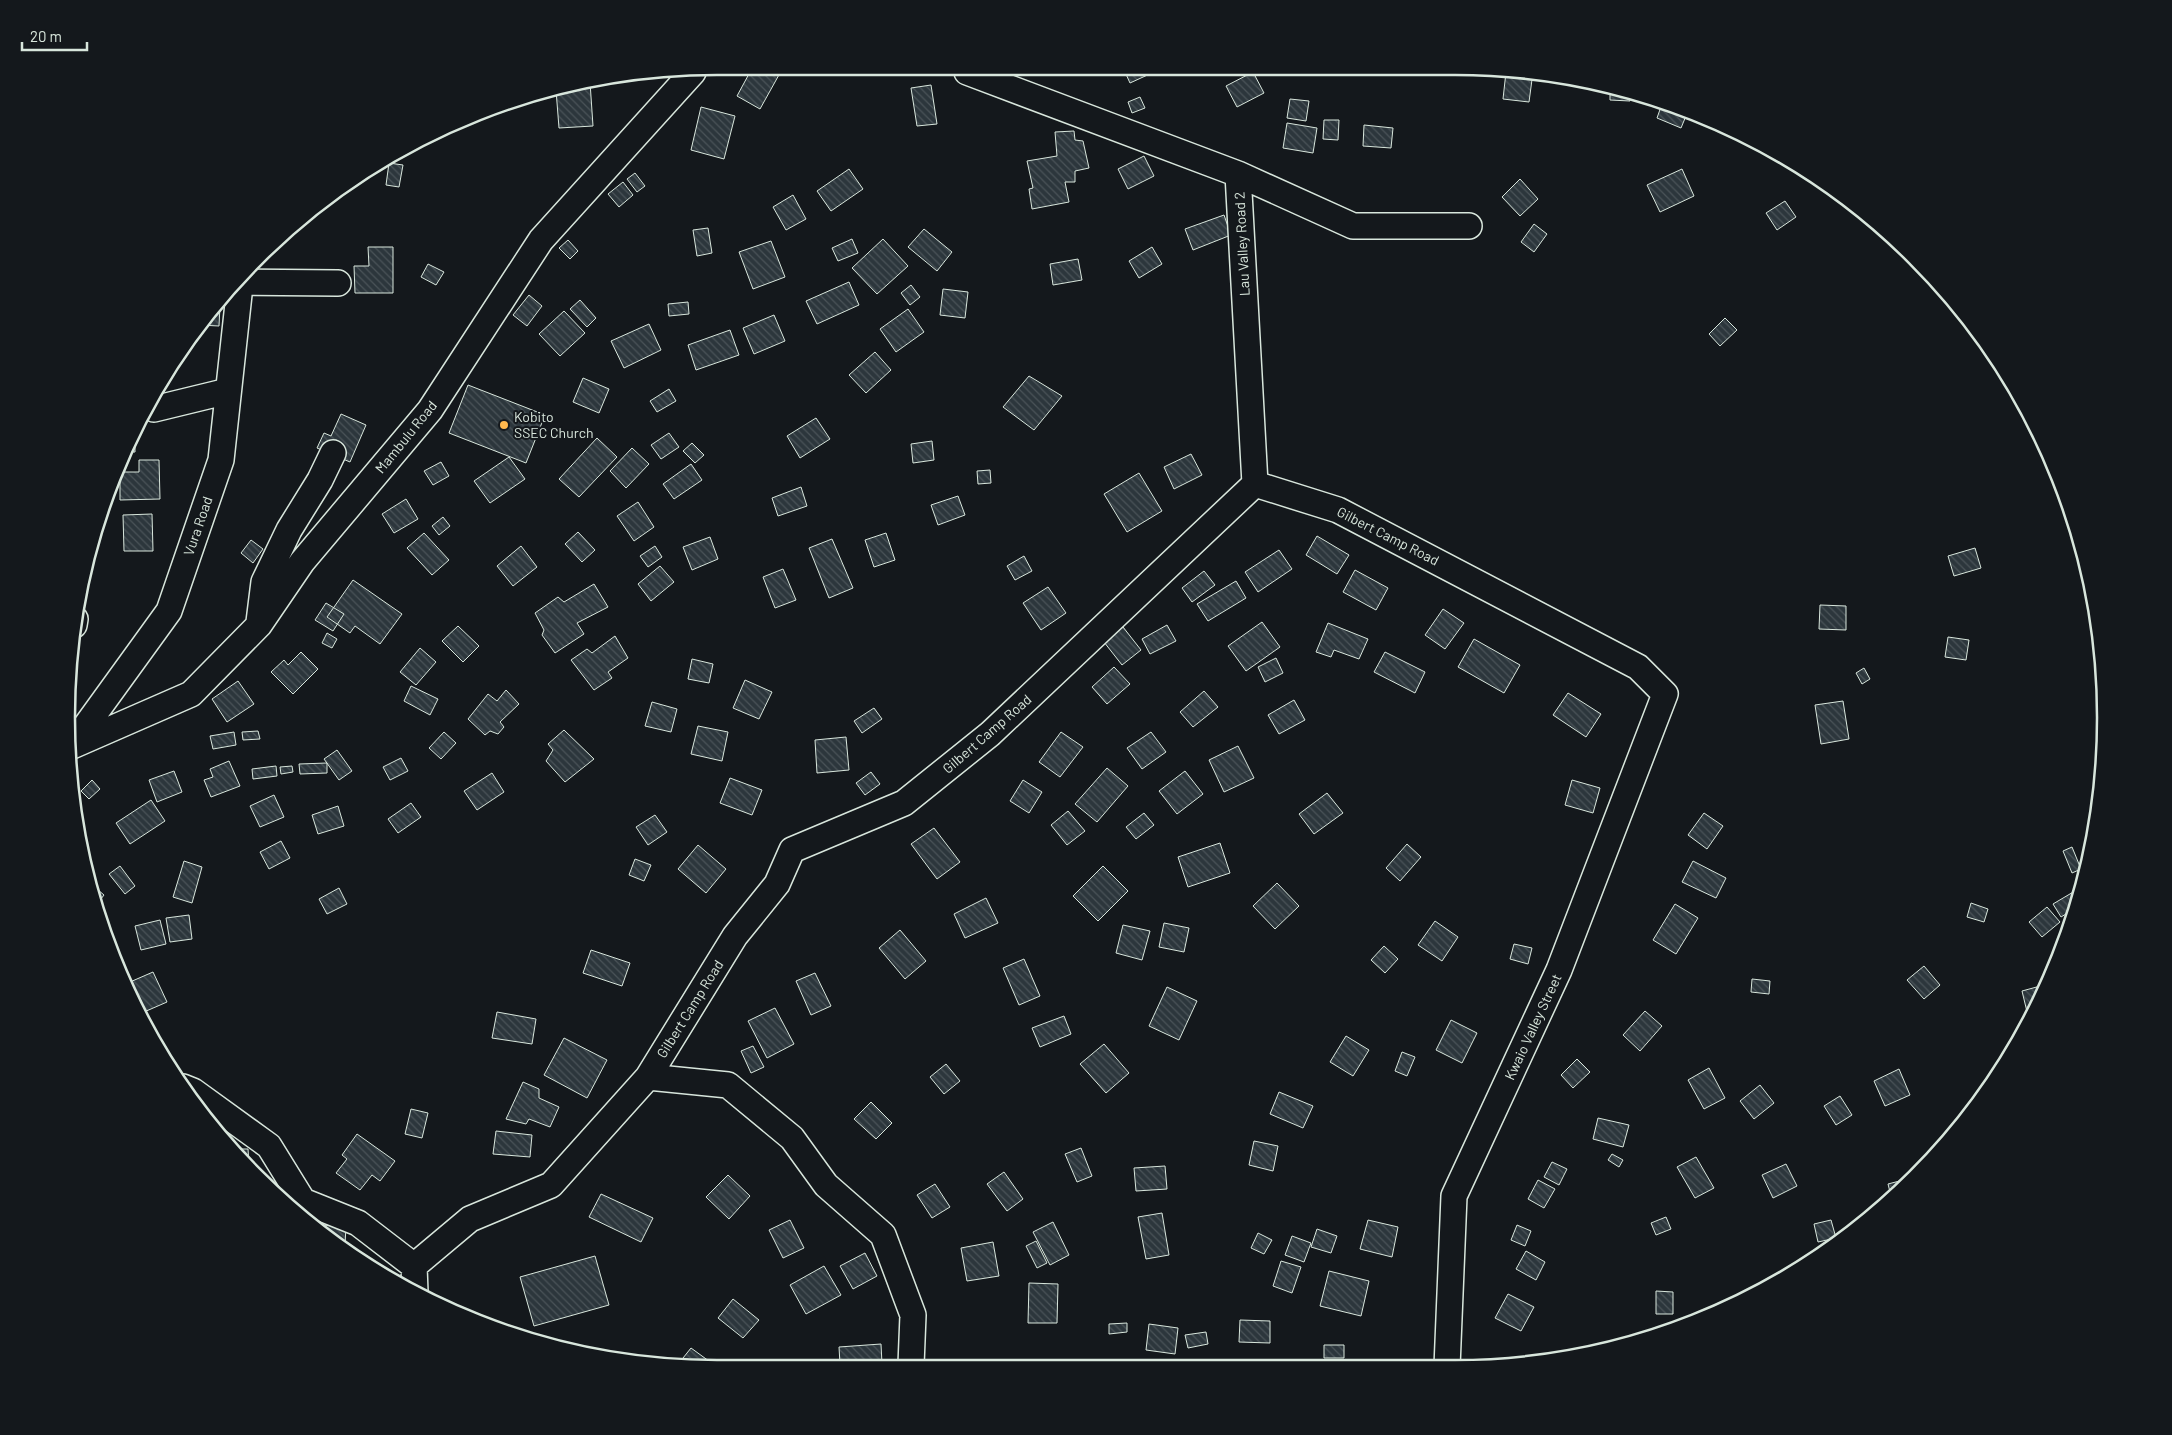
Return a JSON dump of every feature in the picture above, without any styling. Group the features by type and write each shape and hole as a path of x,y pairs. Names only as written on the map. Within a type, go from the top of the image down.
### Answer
{"street":[{"name":"Lau Valley Road 2","path":"975,75 1238,174 1255,484"},
{"name":"Mambulu Road","path":"76,744 191,694 259,625 302,562 430,410 541,240 690,76"},
{"path":"1238,174 1353,226 1469,226"},
{"path":"245,282 338,283"},
{"name":"Vura Road","path":"76,741 169,611 221,460 236,292"},
{"path":"154,409 228,391"},
{"path":"259,625 264,582 289,530 320,480 333,453"},
{"name":"Gilbert Camp Road","path":"414,1266 470,1219 552,1185 648,1077 735,936 777,884 792,850 904,803 990,734 1255,484 1338,510 1638,667 1665,694"},
{"name":"Kwaio Valley Street","path":"1447,1360 1454,1196 1559,970 1665,694"},
{"path":"648,1077 728,1085 792,1138 826,1185 883,1235 913,1315 911,1360"},
{"path":"199,1096 268,1146 303,1201 358,1223 414,1266 415,1284"}],"building":[{"path":"748,75 779,75 760,109 737,96"},
{"path":"1126,75 1147,75 1130,83"},
{"path":"1247,75 1255,75 1264,93 1237,107 1226,86"},
{"path":"1505,77 1532,79 1529,102 1503,99"},
{"path":"931,85 937,124 917,126 911,88"},
{"path":"590,87 593,126 559,128 556,96"},
{"path":"1610,94 1630,101 1610,100"},
{"path":"1140,97 1145,108 1132,113 1128,102"},
{"path":"1290,99 1309,101 1306,121 1287,118"},
{"path":"701,107 735,116 724,159 691,150"},
{"path":"1660,109 1685,118 1681,128 1657,118"},
{"path":"1324,120 1339,120 1338,140 1323,139"},
{"path":"1287,123 1317,128 1313,153 1283,148"},
{"path":"1364,125 1393,128 1391,148 1363,146"},
{"path":"1074,131 1075,140 1083,141 1089,168 1075,171 1075,182 1065,182 1069,202 1032,209 1029,189 1033,188 1027,161 1057,156 1055,132"},
{"path":"1144,156 1154,176 1128,189 1118,169"},
{"path":"392,163 403,165 399,187 386,185 389,166"},
{"path":"849,169 863,189 831,211 817,191"},
{"path":"1682,169 1694,196 1660,212 1647,185"},
{"path":"635,173 645,186 637,192 627,179"},
{"path":"1520,179 1538,199 1520,216 1502,197"},
{"path":"623,182 633,195 619,207 608,194"},
{"path":"793,195 806,219 786,230 773,207"},
{"path":"1785,201 1796,217 1777,230 1766,213"},
{"path":"1224,215 1231,235 1193,250 1185,229"},
{"path":"1534,224 1547,234 1534,252 1521,242"},
{"path":"708,228 712,253 697,256 693,230"},
{"path":"924,229 952,252 937,271 908,247"},
{"path":"852,239 858,253 838,261 832,248"},
{"path":"883,239 908,266 877,294 852,268"},
{"path":"568,240 578,251 570,259 559,248"},
{"path":"771,241 785,277 753,289 739,252"},
{"path":"368,247 393,247 393,293 355,293 354,266 369,266"},
{"path":"1152,247 1162,264 1139,278 1129,261"},
{"path":"1078,259 1082,280 1053,285 1050,264"},
{"path":"428,264 444,272 436,285 421,277"},
{"path":"849,282 859,305 817,324 806,301"},
{"path":"911,285 920,297 910,305 901,293"},
{"path":"943,289 968,292 965,318 940,315"},
{"path":"529,295 542,306 527,326 513,315"},
{"path":"580,300 596,318 587,327 570,309"},
{"path":"688,302 689,314 669,316 668,304"},
{"path":"908,309 924,332 896,352 880,329"},
{"path":"564,311 585,333 560,356 539,334"},
{"path":"220,312 219,326 208,325"},
{"path":"774,315 785,341 754,354 743,328"},
{"path":"1725,318 1737,330 1720,346 1709,334"},
{"path":"649,324 661,350 624,368 611,341"},
{"path":"730,330 739,355 696,370 688,345"},
{"path":"875,352 891,370 866,393 849,375"},
{"path":"1029,376 1062,396 1034,430 1003,407"},
{"path":"583,378 609,389 599,413 573,402"},
{"path":"468,385 545,415 526,463 449,433"},
{"path":"669,389 676,401 657,412 650,401"},
{"path":"341,414 366,425 350,462 317,448 324,433 331,436"},
{"path":"816,418 830,439 800,458 787,436"},
{"path":"669,433 679,447 661,459 651,445"},
{"path":"597,438 617,457 579,497 559,479"},
{"path":"932,441 934,460 913,463 911,444"},
{"path":"692,443 704,455 695,463 683,451"},
{"path":"632,448 649,464 626,488 610,471"},
{"path":"1191,454 1202,475 1174,489 1164,467"},
{"path":"509,457 525,479 490,503 474,481"},
{"path":"139,460 159,460 160,499 120,500 120,482 124,472 139,472"},
{"path":"441,462 449,476 433,485 424,471"},
{"path":"691,464 702,480 674,499 663,484"},
{"path":"990,470 991,483 978,484 977,471"},
{"path":"1139,473 1162,511 1127,532 1104,494"},
{"path":"801,487 807,506 778,516 772,498"},
{"path":"958,496 965,515 938,525 931,505"},
{"path":"406,499 418,519 394,533 382,514"},
{"path":"638,502 654,527 634,541 617,516"},
{"path":"152,514 153,551 124,551 123,515"},
{"path":"443,517 450,526 439,535 432,526"},
{"path":"578,532 595,550 582,562 565,544"},
{"path":"424,533 449,560 432,575 407,548"},
{"path":"886,533 895,560 874,567 865,540"},
{"path":"1317,536 1349,555 1337,574 1306,555"},
{"path":"710,537 718,559 692,570 683,547"},
{"path":"832,539 853,588 829,598 809,548"},
{"path":"251,540 263,549 253,563 241,553"},
{"path":"521,546 537,567 513,586 497,566"},
{"path":"655,546 662,557 648,567 640,556"},
{"path":"1975,548 1981,568 1954,576 1948,556"},
{"path":"1279,550 1292,569 1258,592 1245,572"},
{"path":"1024,556 1032,571 1015,580 1007,566"},
{"path":"660,566 674,582 651,601 638,584"},
{"path":"783,569 796,600 775,608 763,577"},
{"path":"1355,570 1388,588 1376,610 1343,592"},
{"path":"1204,571 1215,585 1192,602 1182,588"},
{"path":"353,580 402,614 380,644 355,626 350,633 327,617"},
{"path":"1236,581 1246,598 1208,621 1197,604"},
{"path":"594,584 608,607 577,623 584,634 555,653 542,635 544,630 535,613 558,597 564,602"},
{"path":"1048,587 1066,613 1041,630 1023,603"},
{"path":"326,603 344,614 333,631 315,620"},
{"path":"1820,605 1846,606 1846,630 1819,629"},
{"path":"1443,609 1464,623 1445,649 1425,635"},
{"path":"1262,622 1280,647 1246,671 1228,646"},
{"path":"1328,623 1368,639 1359,659 1334,650 1331,657 1316,652"},
{"path":"1167,625 1176,641 1150,654 1142,639"},
{"path":"458,626 479,646 463,662 442,641"},
{"path":"1123,627 1141,650 1122,665 1104,642"},
{"path":"327,633 337,639 332,648 322,643"},
{"path":"615,636 628,658 608,672 612,678 594,690 571,660 587,649 592,653"},
{"path":"1948,637 1969,640 1966,660 1945,657"},
{"path":"1474,639 1520,665 1504,693 1458,667"},
{"path":"420,648 436,662 416,685 400,672"},
{"path":"301,652 318,669 293,694 271,672 284,660 288,665"},
{"path":"1385,652 1425,672 1415,693 1374,672"},
{"path":"1276,658 1283,673 1265,682 1258,667"},
{"path":"692,659 713,664 709,683 688,679"},
{"path":"1114,667 1130,684 1107,704 1092,687"},
{"path":"1864,668 1870,679 1862,684 1856,673"},
{"path":"745,680 772,692 759,719 733,708"},
{"path":"238,681 254,704 227,722 212,699"},
{"path":"411,686 438,699 430,715 404,701"},
{"path":"506,690 519,704 500,722 504,727 498,734 490,731 485,735 468,719 488,694 497,701"},
{"path":"1204,691 1218,707 1193,727 1180,712"},
{"path":"1568,693 1601,714 1586,737 1553,715"},
{"path":"1294,700 1305,720 1279,734 1268,715"},
{"path":"1843,701 1849,739 1821,744 1815,705"},
{"path":"652,702 677,709 671,732 645,726"},
{"path":"874,708 882,719 862,733 854,721"},
{"path":"698,726 728,732 722,761 691,754"},
{"path":"564,730 594,759 565,782 546,761 553,750 548,744"},
{"path":"258,731 260,739 243,740 242,732"},
{"path":"234,732 236,745 213,749 210,736"},
{"path":"444,732 456,743 441,759 429,748"},
{"path":"1061,732 1083,747 1060,777 1039,762"},
{"path":"1151,732 1166,752 1142,769 1127,748"},
{"path":"846,737 849,770 817,773 815,740"},
{"path":"1238,746 1254,778 1224,792 1209,760"},
{"path":"337,750 352,771 339,780 324,759"},
{"path":"401,758 408,771 390,780 383,767"},
{"path":"229,761 240,786 211,797 204,780 213,777 210,769"},
{"path":"327,763 327,773 300,774 299,764"},
{"path":"276,766 277,776 253,779 252,769"},
{"path":"292,766 293,772 281,774 280,767"},
{"path":"1107,768 1128,786 1097,822 1075,804"},
{"path":"174,771 182,792 157,802 149,780"},
{"path":"1185,771 1203,794 1177,814 1159,791"},
{"path":"871,772 880,784 865,795 856,783"},
{"path":"492,773 504,792 477,810 464,791"},
{"path":"730,778 762,790 752,815 720,803"},
{"path":"92,780 100,789 89,799 81,791"},
{"path":"1023,780 1042,792 1029,813 1010,801"},
{"path":"1572,780 1600,788 1593,813 1565,805"},
{"path":"1327,793 1343,813 1314,834 1299,814"},
{"path":"274,795 284,817 260,827 250,806"},
{"path":"151,800 165,821 130,844 116,823"},
{"path":"411,803 421,817 398,833 388,819"},
{"path":"338,806 344,826 318,834 312,815"},
{"path":"1068,811 1085,831 1067,845 1051,825"},
{"path":"1144,813 1154,825 1136,839 1126,827"},
{"path":"1704,813 1723,826 1707,849 1688,835"},
{"path":"655,815 667,832 648,845 636,827"},
{"path":"934,828 960,862 937,879 911,844"},
{"path":"281,841 290,858 269,869 260,852"},
{"path":"1220,843 1230,873 1188,887 1178,857"},
{"path":"1407,844 1421,857 1400,881 1386,868"},
{"path":"698,845 726,869 706,893 678,869"},
{"path":"2072,847 2080,865 2078,870 2072,873 2063,851"},
{"path":"635,859 651,865 644,881 629,875"},
{"path":"184,861 202,867 192,903 173,897"},
{"path":"1693,861 1726,878 1716,898 1682,882"},
{"path":"120,866 135,886 125,894 109,874"},
{"path":"1103,866 1128,891 1098,921 1073,896"},
{"path":"1277,883 1299,906 1275,929 1253,906"},
{"path":"339,888 347,904 327,914 319,899"},
{"path":"2072,892 2066,914 2061,917 2053,904"},
{"path":"986,898 998,923 965,938 954,914"},
{"path":"1971,903 1988,909 1984,922 1967,917"},
{"path":"1675,904 1698,918 1676,954 1653,940"},
{"path":"2047,907 2060,922 2042,937 2029,922"},
{"path":"189,915 192,939 170,942 166,918"},
{"path":"160,920 166,944 141,950 135,926"},
{"path":"1435,921 1458,937 1442,961 1418,945"},
{"path":"1164,923 1189,928 1184,952 1159,947"},
{"path":"1123,925 1150,931 1142,960 1116,953"},
{"path":"900,930 926,961 905,979 879,948"},
{"path":"1514,944 1532,948 1528,964 1510,959"},
{"path":"1384,946 1398,959 1385,973 1371,960"},
{"path":"591,950 630,963 622,986 583,973"},
{"path":"1024,959 1040,996 1019,1005 1003,968"},
{"path":"1924,966 1940,985 1924,999 1907,980"},
{"path":"153,972 167,1002 146,1011 132,981"},
{"path":"815,973 831,1006 811,1015 796,981"},
{"path":"1752,979 1770,981 1769,994 1751,992"},
{"path":"1167,987 1197,1001 1179,1040 1149,1026"},
{"path":"2038,987 2027,1010 2022,991"},
{"path":"775,1008 794,1044 767,1058 748,1021"},
{"path":"1645,1011 1662,1026 1640,1051 1623,1035"},
{"path":"497,1012 536,1019 532,1044 492,1038"},
{"path":"1064,1016 1071,1034 1040,1047 1032,1028"},
{"path":"1451,1020 1477,1033 1462,1063 1436,1050"},
{"path":"1346,1036 1369,1050 1353,1076 1330,1062"},
{"path":"564,1038 607,1060 587,1098 544,1075"},
{"path":"1104,1044 1129,1073 1106,1093 1080,1064"},
{"path":"753,1046 764,1067 751,1073 741,1051"},
{"path":"1402,1052 1415,1057 1407,1076 1395,1071"},
{"path":"1577,1059 1590,1072 1573,1088 1561,1075"},
{"path":"946,1064 960,1081 944,1094 930,1077"},
{"path":"1709,1068 1725,1098 1704,1109 1688,1080"},
{"path":"1899,1069 1910,1095 1885,1106 1874,1081"},
{"path":"523,1082 539,1089 539,1098 559,1107 550,1127 529,1119 526,1124 506,1119"},
{"path":"1760,1085 1774,1103 1754,1119 1740,1101"},
{"path":"1279,1092 1313,1106 1303,1128 1270,1114"},
{"path":"1840,1096 1852,1115 1836,1125 1824,1106"},
{"path":"871,1102 892,1123 876,1139 854,1119"},
{"path":"411,1109 428,1113 422,1138 405,1134"},
{"path":"1598,1118 1629,1125 1623,1147 1593,1139"},
{"path":"496,1131 532,1135 530,1157 493,1154"},
{"path":"357,1134 395,1161 380,1181 372,1175 360,1190 336,1173 347,1159 342,1155"},
{"path":"1254,1141 1278,1146 1273,1171 1249,1165"},
{"path":"1081,1148 1092,1176 1077,1182 1065,1154"},
{"path":"241,1149 248,1149 248,1156"},
{"path":"1612,1154 1623,1160 1619,1167 1608,1160"},
{"path":"1696,1157 1714,1188 1695,1198 1677,1167"},
{"path":"1552,1162 1567,1169 1559,1185 1544,1177"},
{"path":"1786,1164 1797,1186 1773,1198 1762,1175"},
{"path":"1165,1166 1167,1189 1136,1191 1134,1168"},
{"path":"1004,1172 1023,1199 1007,1211 987,1184"},
{"path":"728,1175 750,1196 729,1219 706,1197"},
{"path":"1538,1180 1555,1189 1544,1208 1528,1199"},
{"path":"1899,1181 1890,1190 1888,1184"},
{"path":"935,1184 950,1207 932,1218 917,1195"},
{"path":"601,1194 653,1218 641,1242 589,1217"},
{"path":"1162,1213 1169,1255 1146,1259 1138,1217"},
{"path":"1666,1217 1671,1229 1656,1235 1651,1223"},
{"path":"790,1220 804,1248 783,1258 769,1230"},
{"path":"1368,1220 1398,1227 1392,1257 1360,1249"},
{"path":"1831,1220 1835,1235 1828,1240 1818,1242 1814,1224"},
{"path":"1053,1222 1069,1255 1050,1265 1033,1232"},
{"path":"324,1225 346,1226 345,1241"},
{"path":"1517,1225 1531,1231 1525,1246 1511,1240"},
{"path":"1317,1229 1337,1236 1331,1253 1311,1247"},
{"path":"1258,1233 1272,1240 1264,1254 1251,1248"},
{"path":"1292,1236 1311,1243 1304,1262 1285,1255"},
{"path":"1036,1241 1047,1263 1037,1268 1026,1246"},
{"path":"993,1242 999,1276 967,1281 961,1248"},
{"path":"1526,1251 1545,1262 1536,1280 1516,1269"},
{"path":"865,1253 877,1276 853,1289 840,1266"},
{"path":"595,1256 609,1305 534,1326 520,1277"},
{"path":"1281,1261 1301,1267 1292,1293 1273,1286"},
{"path":"824,1266 841,1295 806,1314 790,1285"},
{"path":"1329,1271 1369,1281 1361,1316 1320,1306"},
{"path":"1029,1283 1058,1284 1057,1323 1028,1323"},
{"path":"1656,1291 1673,1292 1673,1314 1656,1314"},
{"path":"1508,1294 1534,1307 1521,1331 1495,1318"},
{"path":"733,1299 759,1320 743,1338 718,1318"},
{"path":"1240,1320 1270,1321 1270,1343 1239,1342"},
{"path":"1127,1323 1127,1332 1109,1334 1109,1324"},
{"path":"1149,1324 1178,1328 1175,1354 1146,1350"},
{"path":"1206,1332 1208,1344 1188,1348 1185,1335"},
{"path":"881,1344 882,1360 840,1360 839,1347"},
{"path":"1324,1345 1344,1345 1344,1358 1324,1358"},
{"path":"691,1348 707,1360 682,1359"}],"place":[{"name":"Kobito SSEC Church","path":"504,425"}]}
